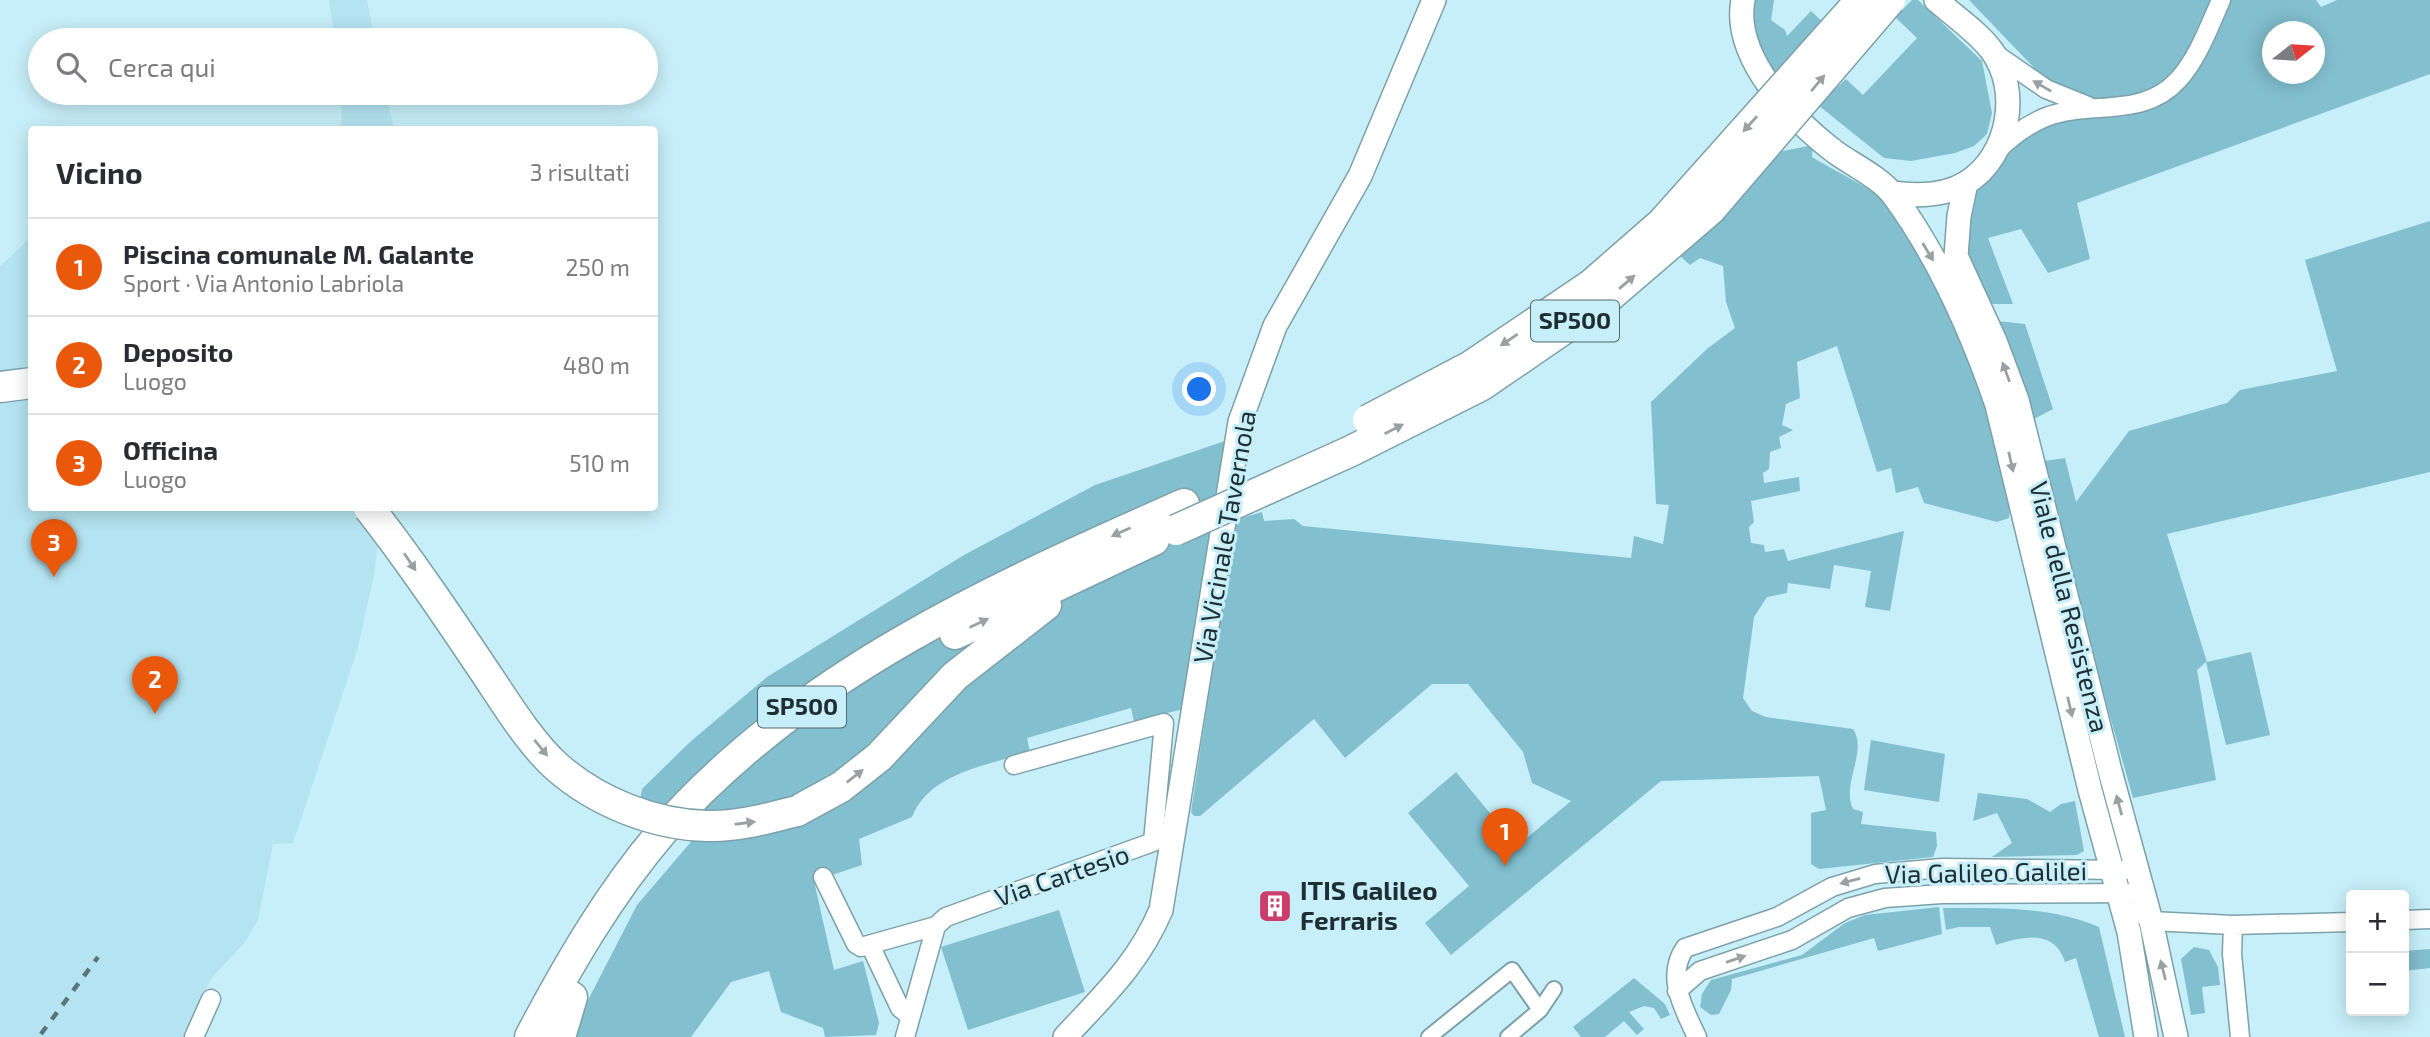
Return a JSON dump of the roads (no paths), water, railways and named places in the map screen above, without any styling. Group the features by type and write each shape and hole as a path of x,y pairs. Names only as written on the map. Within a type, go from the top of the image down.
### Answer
{"highway":[{"name":"SP500","path":"552,1037 572,997 610,936 676,846 709,810 789,741 837,705 927,647 1120,555 1180,517 1471,366 1591,285 1662,223 1861,0"},
{"name":"SP500","path":"530,1037 595,923 636,865 696,796 778,725 825,689 918,630 1065,557 1180,517 1351,451 1482,385 1604,302 1710,210 1889,0"},
{"path":"0,387 28,384"},
{"path":"371,511 401,549 506,704 555,765 581,785 624,808 668,822 708,826 749,823 797,811 841,787 879,757 955,676 1044,606 1090,579 1120,555"},
{"path":"560,1037 572,997"}],"street":[{"name":"Via Vicinale Tavernola","path":"1065,1037 1132,965 1145,946 1161,910 1240,422 1275,326 1360,176 1434,0"},
{"name":"Viale della Resistenza","path":"1743,0 1746,46 1771,89 1828,147 1892,194 1959,309 1997,405 2130,942 2146,1037"},
{"path":"1936,0 1992,51 2046,89 2098,109"},
{"path":"1892,194 1932,193 1966,183 2008,140 2046,117 2134,105 2160,95 2178,80 2199,48 2221,0"},
{"path":"1992,51 2007,82 2008,116 1994,154"},
{"name":"Viale della Resistenza","path":"1966,183 1959,216 1956,256 1995,341 2017,400 2151,921 2176,1037"},
{"name":"Via Cartesio","path":"870,945 936,926 946,917 1153,842 1164,723 1014,765"},
{"name":"Via Galileo Galilei","path":"1697,1037 1677,991 1678,960 1685,948 1692,943 1777,917 1841,883 1875,874 1942,868 2137,871"},
{"path":"823,877 856,944 861,947 870,945 900,1008 910,1016"},
{"path":"2117,893 2151,921 2225,925 2346,922"},
{"name":"Via Galileo Galilei","path":"1677,991 1700,971 1792,940 1848,908 1872,900 1942,894 2144,893"},
{"path":"2409,920 2430,919"},
{"path":"2130,942 2151,921"},
{"path":"2225,925 2220,940 2232,954 2240,1037"},
{"path":"905,1037 936,926"},
{"path":"1434,1035 1512,970 1540,1010"},
{"path":"1508,1037 1540,1010 1554,989"},
{"path":"194,1037 211,999"}],"railway":[{"path":"41,1034 98,957"}],"place":[{"name":"Officina","path":"54,577"},
{"name":"Deposito","path":"155,714"},
{"name":"Piscina comunale M. Galante","path":"1505,866"},
{"name":"ITIS Galileo Ferraris","path":"1275,906"}]}
